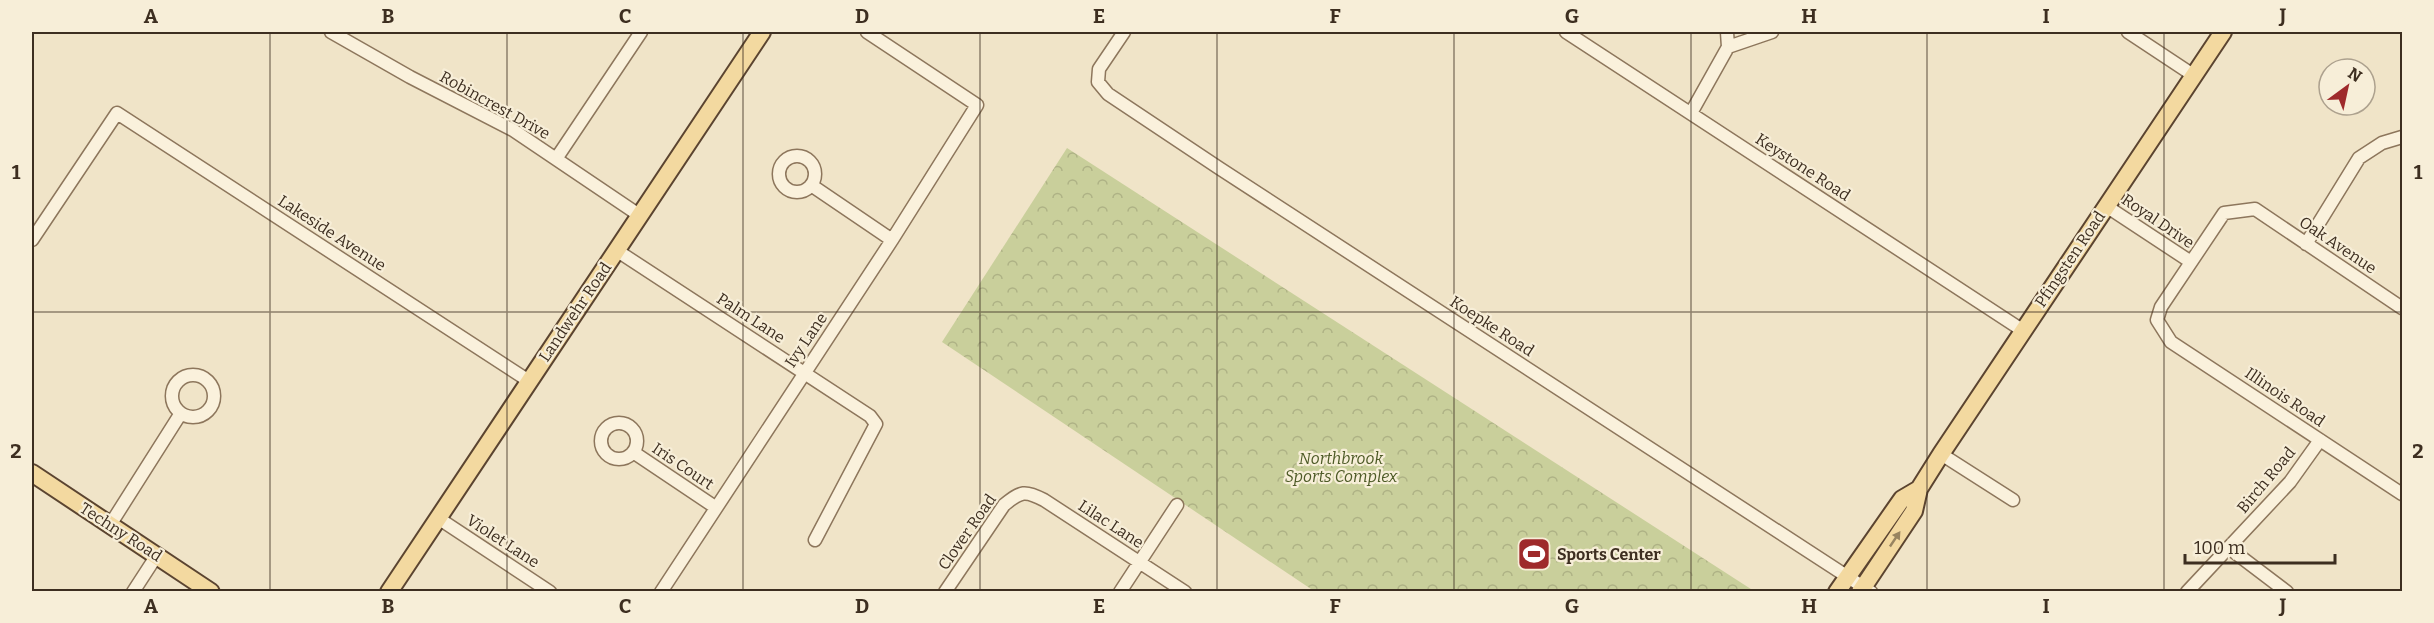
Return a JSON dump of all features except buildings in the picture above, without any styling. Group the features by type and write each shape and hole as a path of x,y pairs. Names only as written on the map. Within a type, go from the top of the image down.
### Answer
{"main road":[{"name":"Landwehr Road","path":"389,591 762,32"},
{"name":"Pfingsten Road","path":"1865,590 1914,511 1919,489 1941,454 2223,32"},
{"name":"Techny Road","path":"32,473 211,591"},
{"name":"Pfingsten Road","path":"1838,591 1902,499 1919,489"}],"street":[{"name":"Robincrest Drive","path":"331,32 410,78 513,130 639,215"},
{"name":"Ivy Lane","path":"661,591 892,240 977,105 867,32"},
{"name":"Koepke Road","path":"1124,32 1099,69 1098,82 1108,94 1848,576 1865,590"},
{"name":"Keystone Road","path":"1566,32 2022,330"},
{"path":"1691,113 1728,47 1727,32"},
{"path":"1728,47 1772,32"},
{"path":"2128,32 2193,75"},
{"path":"556,159 636,33"},
{"name":"Lakeside Avenue","path":"32,240 117,113 529,381"},
{"path":"2306,244 2360,158 2382,143 2403,137"},
{"path":"811,185 892,240"},
{"name":"Royal Drive","path":"2106,206 2191,262"},
{"name":"Royal Drive","path":"2157,320 2161,307 2224,213 2254,209"},
{"name":"Oak Avenue","path":"2254,209 2403,308"},
{"name":"Palm Lane","path":"616,250 870,416 876,424 815,540"},
{"name":"Illinois Road","path":"2157,320 2171,342 2403,494"},
{"path":"110,525 181,413"},
{"name":"Birch Road","path":"2187,591 2290,482 2320,440"},
{"name":"Iris Court","path":"633,452 715,507"},
{"path":"1941,454 2013,500"},
{"name":"Lilac Lane","path":"1017,494 1029,493 1044,500 1185,591"},
{"name":"Clover Road","path":"945,591 1004,505 1017,494"},
{"path":"1120,591 1177,505"},
{"name":"Violet Lane","path":"438,518 550,591"},
{"path":"2229,548 2287,591"},
{"path":"133,591 157,555"}],"green space":[{"name":"Northbrook Sports Complex","path":"1067,148 1754,591 1314,591 942,342"}],"place":[{"name":"Sports Center","path":"1534,554"}]}
